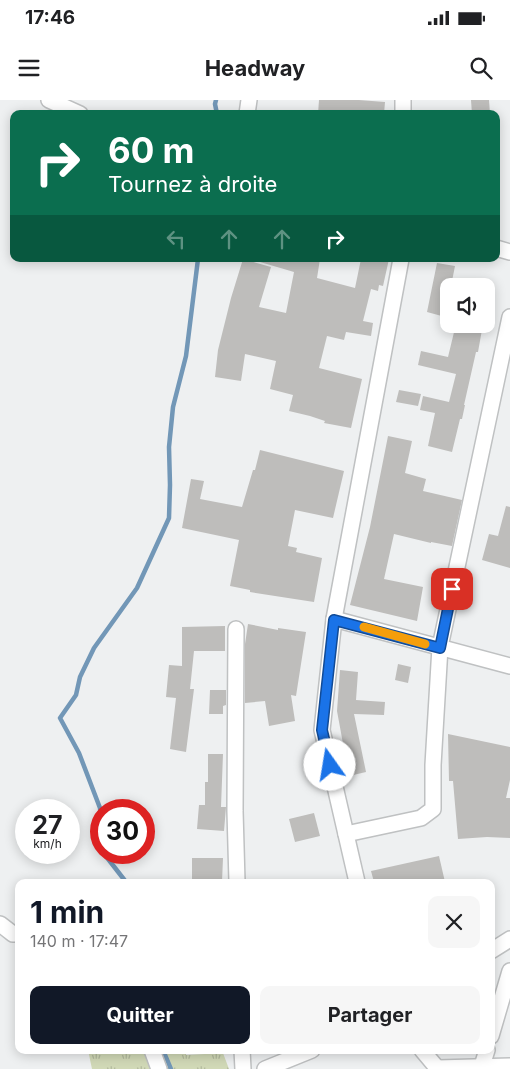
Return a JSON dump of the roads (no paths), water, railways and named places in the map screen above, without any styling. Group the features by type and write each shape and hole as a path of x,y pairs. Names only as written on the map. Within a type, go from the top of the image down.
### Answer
{"street":[{"path":"50,100 71,110"},
{"path":"356,879 322,730 334,620 400,262"},
{"path":"346,834 421,818 433,809 433,765 440,648 510,317"},
{"path":"334,620 510,666"},
{"path":"236,628 235,811 237,879"},
{"path":"0,924 11,936"},
{"path":"495,948 510,939"},
{"path":"495,1022 510,971"},
{"path":"153,1054 159,1069"},
{"path":"242,1054 243,1069"},
{"path":"265,1069 302,1054"},
{"path":"426,1054 438,1068 510,1066"},
{"path":"482,1067 486,1054"}],"waterway":[{"path":"216,100 216,110"},
{"path":"97,799 79,753 60,718 76,695 80,677 94,648 137,588 169,518 169,447 173,407 186,356 198,262"},
{"path":"112,864 124,879"},
{"path":"165,1054 171,1069"}]}
